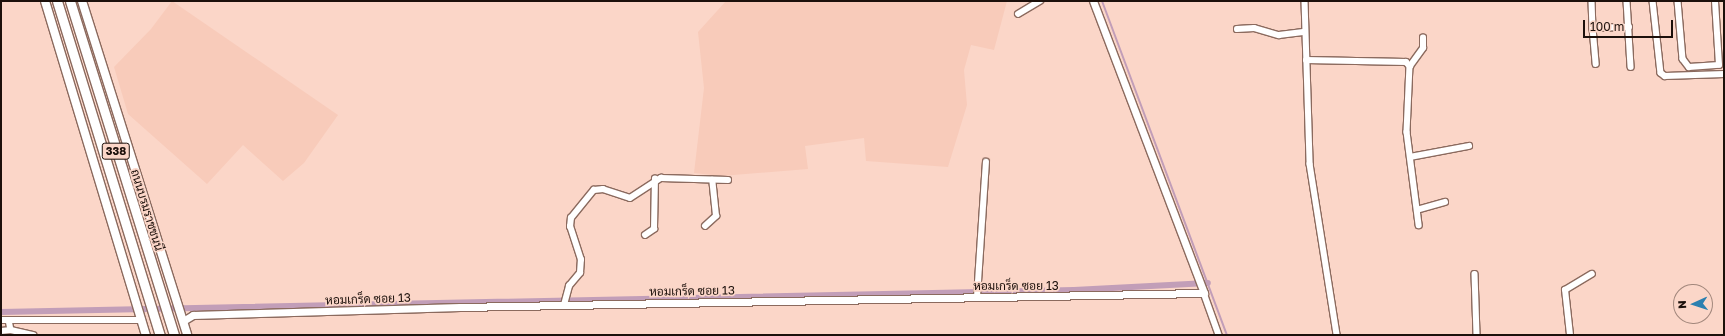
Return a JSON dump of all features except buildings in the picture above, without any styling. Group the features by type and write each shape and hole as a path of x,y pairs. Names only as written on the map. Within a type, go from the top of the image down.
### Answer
{"highway":[{"name":"ถนนบรมราชชนนี","path":"57,1 160,335"},
{"name":"ถนนบรมราชชนนี","path":"70,1 174,335"}],"main road":[{"path":"46,1 146,335"},
{"path":"82,1 187,335"}],"street":[{"path":"1018,14 1040,1"},
{"path":"1093,1 1202,286 1219,335"},
{"path":"1305,1 1310,164 1337,335"},
{"path":"1592,1 1596,64"},
{"path":"1627,1 1631,67"},
{"path":"1653,1 1661,73 1665,76 1724,74"},
{"path":"1678,1 1683,59 1689,67 1720,65 1715,1"},
{"path":"1594,28 1629,26"},
{"path":"1237,29 1254,28 1279,35 1305,32"},
{"path":"1419,224 1406,132 1410,66 1423,48 1423,38"},
{"path":"1306,60 1406,62 1410,66"},
{"path":"1410,157 1469,146"},
{"path":"978,293 986,162"},
{"path":"645,235 654,229 655,179"},
{"path":"565,301 569,286 580,273 581,260 570,227 572,214 596,188 634,198 655,179 728,180"},
{"path":"705,226 716,216 712,180"},
{"path":"1417,210 1445,202"},
{"path":"1475,274 1477,335"},
{"path":"1570,335 1565,290 1592,274"},
{"name":"หอมเกร็ด ซอย 13","path":"181,317 565,301 978,293 1202,286"},
{"path":"1,320 141,318"},
{"path":"9,320 11,330"},
{"path":"1,331 11,330 33,335"}],"shaded area":[{"path":"172,1 338,115 304,163 283,181 243,145 207,184 128,114 114,67 151,29"},
{"path":"726,1 1007,1 994,50 971,45 964,70 967,105 948,167 866,161 864,138 805,146 808,169 721,176 694,173 704,88 698,32"}],"waterway":[{"path":"1102,1 1227,335"},
{"path":"1,312 1074,290 1208,283"}]}
